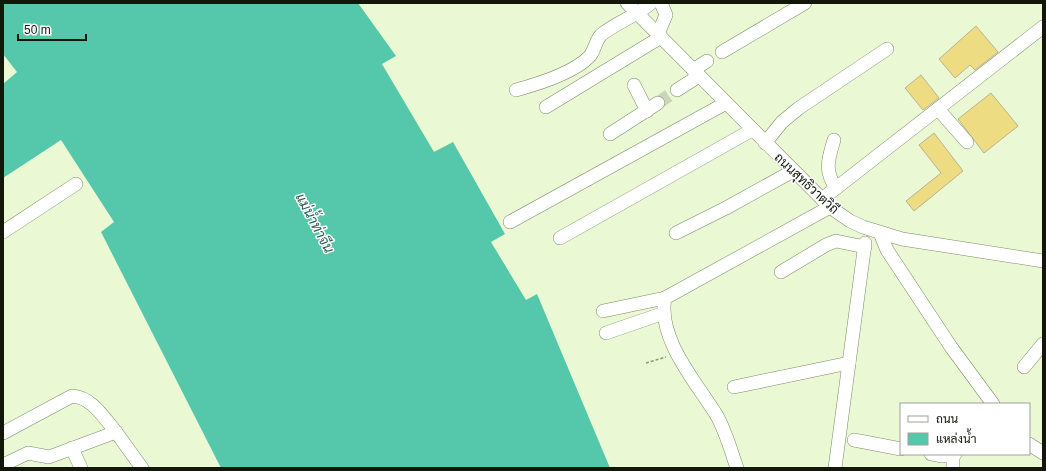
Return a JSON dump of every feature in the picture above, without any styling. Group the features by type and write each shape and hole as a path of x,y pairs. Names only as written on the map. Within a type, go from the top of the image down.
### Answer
{"street":[{"name":"ถนนสุทธิวาตวิถี","path":"628,3 792,171 826,203 850,221 868,241 902,239 1043,261"},
{"path":"516,90 554,78 586,60 602,35 638,14 650,3"},
{"path":"546,107 659,36 666,15 661,3"},
{"path":"722,52 805,3"},
{"path":"603,311 665,298 826,203 836,188 1043,27"},
{"path":"765,143 782,122 800,108 887,49"},
{"path":"677,90 707,61"},
{"path":"634,85 647,112"},
{"path":"610,134 647,112 658,103"},
{"path":"510,222 726,103"},
{"path":"938,109 967,142"},
{"path":"560,238 752,130"},
{"path":"834,140 829,157 828,170 829,178 836,188"},
{"path":"676,233 726,208 792,171"},
{"path":"3,232 76,184"},
{"path":"781,272 826,245 836,241 868,241 887,250 952,347 992,403"},
{"path":"868,241 887,250"},
{"path":"835,468 848,439 849,363 868,241"},
{"path":"665,298 664,313 669,333 678,354 718,418 737,468"},
{"path":"606,333 664,313"},
{"path":"1024,367 1043,344"},
{"path":"734,387 849,363"},
{"path":"3,433 72,396 80,397 88,400 116,432 142,468"},
{"path":"3,465 28,453 50,457 116,432"},
{"path":"848,439 900,449"},
{"path":"1030,445 1043,452"},
{"path":"72,448 81,468"},
{"path":"936,455 954,459"}],"path":[{"path":"646,363 678,354"}],"water":[{"name":"แม่น้ำท่าจีน","path":"3,3 358,3 396,56 382,64 434,152 453,142 505,234 491,242 526,300 537,294 610,468 221,468 101,232 114,222 61,140 3,178 3,84 17,72 3,54"}],"building":[{"path":"976,26 998,52 975,70 970,65 955,78 939,59"},
{"path":"921,75 939,98 923,110 905,88"},
{"path":"991,93 1018,126 984,153 958,119"},
{"path":"934,133 963,171 914,211 906,201 941,173 919,145"}],"tunnel":[{"path":"658,103 677,90"}]}
